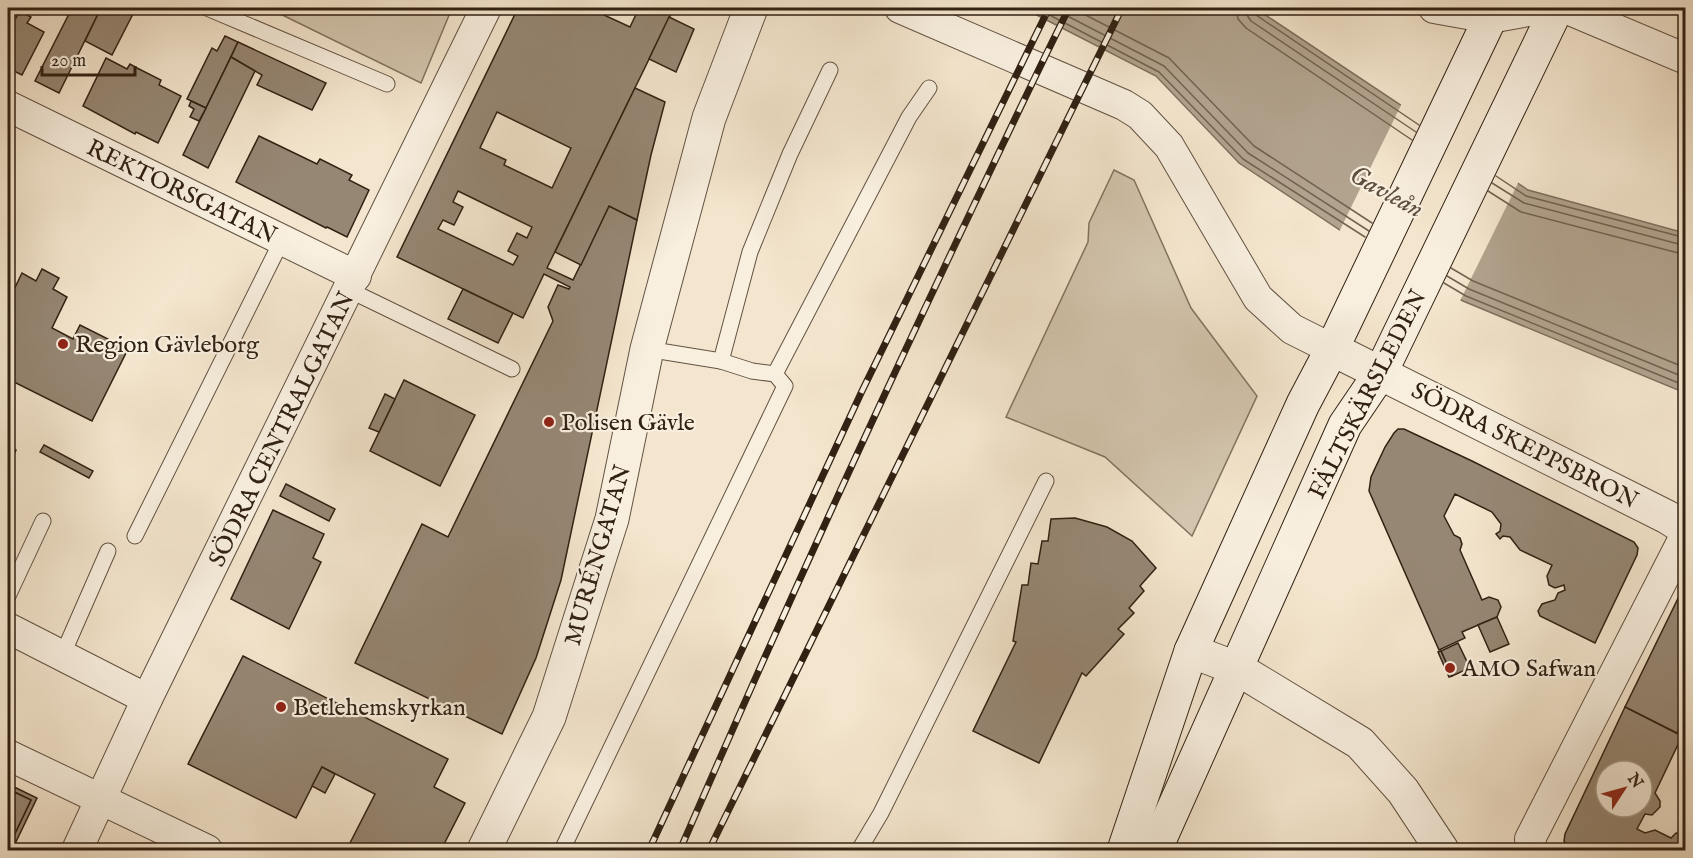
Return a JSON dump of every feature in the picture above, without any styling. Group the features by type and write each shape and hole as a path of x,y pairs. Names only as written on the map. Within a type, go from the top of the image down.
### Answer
{"main road":[{"name":"MURÉNGATAN","path":"484,850 549,717 612,519 647,349 709,118 752,8"},
{"name":"FÄLTSKÄRSLEDEN","path":"1155,850 1346,425 1381,372 1557,8"},
{"name":"FÄLTSKÄRSLEDEN","path":"1124,850 1191,651 1303,404 1332,349 1492,13"},
{"name":"SÖDRA SKEPPSBRON","path":"1332,349 1667,517 1686,529"},
{"path":"1191,651 1238,669 1360,743 1403,791 1442,850"}],"street":[{"name":"SÖDRA CENTRALGATAN","path":"77,850 102,801 147,699 486,8"},
{"path":"900,8 1124,105 1140,115 1169,146 1258,298 1292,329 1332,349"},
{"path":"1434,8 1492,13 1545,8"},
{"path":"1565,8 1686,58"},
{"name":"REKTORSGATAN","path":"8,106 282,240 352,283"},
{"path":"1532,850 1530,839 1686,534"},
{"path":"8,628 147,699"},
{"path":"8,755 207,850"}],"lane":[{"path":"207,8 387,84"},
{"path":"721,361 750,252 790,154 830,69"},
{"path":"775,374 909,117 929,88"},
{"path":"135,536 282,240"},
{"path":"352,283 512,369"},
{"path":"562,850 785,386 775,374 752,372 721,361 647,349"},
{"path":"859,850 886,803 1046,481"},
{"path":"8,596 43,521"},
{"path":"63,656 108,551"}],"shaded area":[{"path":"268,8 452,8 421,83"},
{"path":"1114,170 1134,180 1191,308 1257,396 1192,536 1105,457 1006,417 1088,242 1089,223"}],"water":[{"name":"Gavleån","path":"1023,8 1255,8 1528,190 1685,233 1685,393 1463,301 1340,230 1239,163 1156,76"}],"pier":[{"path":"1402,103 1519,181 1459,303 1339,232"}],"building":[{"path":"72,8 101,8 59,93 35,81"},
{"path":"101,8 136,8 112,55 85,41"},
{"name":"Polisen Gävle","path":"518,8 589,8 630,27 639,8 674,8 547,268 573,280 609,206 637,220 561,580 536,658 502,734 355,663 422,524 448,537 553,321 548,307 558,285 569,289 570,287 544,274 523,318 397,257","holes":["497,112 571,148 552,188 504,165 506,160 480,148","458,191 532,227 527,238 517,233 508,251 518,256 513,265 438,229 443,220 454,225 463,207 453,202"]},
{"path":"19,11 31,17 27,23 44,32 22,75 8,68 8,14 16,18"},
{"path":"669,17 694,29 676,72 649,59"},
{"path":"225,36 238,42 206,108 187,99 212,48 217,51"},
{"path":"238,42 326,83 312,110 257,85 262,75 231,57"},
{"path":"231,57 255,71 208,168 183,155"},
{"path":"106,58 127,69 130,64 161,80 159,85 181,96 158,143 136,132 135,134 83,106"},
{"path":"635,88 665,102 637,220 609,206 581,265 555,252"},
{"path":"191,101 206,108 199,121 190,117 194,109 189,106"},
{"path":"259,136 317,164 320,159 352,175 349,180 369,190 347,237 236,182"},
{"name":"Region Gävleborg","path":"42,269 59,278 53,289 67,297 52,328 73,339 80,325 128,349 92,421 8,379 8,302 22,273 36,281"},
{"path":"463,289 513,313 498,343 448,319"},
{"path":"404,380 475,415 440,486 370,451"},
{"path":"385,394 395,399 379,432 369,428"},
{"path":"1398,429 1404,429 1472,461 1634,542 1638,548 1637,555 1595,643 1540,616 1538,611 1542,604 1555,600 1558,593 1565,590 1564,585 1555,588 1549,585 1547,576 1552,565 1520,550 1510,537 1503,536 1500,539 1496,534 1500,531 1501,524 1492,512 1455,494 1444,516 1454,535 1460,538 1462,544 1460,550 1482,600 1489,597 1498,600 1501,607 1497,617 1462,632 1465,638 1439,650 1369,491 1371,477 1385,447"},
{"path":"44,445 93,471 89,478 40,452"},
{"path":"8,446 16,450 8,468"},
{"path":"286,484 335,509 329,521 280,496"},
{"path":"273,510 324,534 313,558 321,562 289,629 231,599"},
{"path":"1075,518 1107,527 1132,541 1156,568 1140,586 1144,591 1129,608 1134,613 1118,629 1124,634 1086,676 1082,673 1039,763 973,731 1016,642 1013,641 1022,585 1028,585 1031,563 1038,564 1042,541 1048,541 1051,519"},
{"path":"1686,582 1686,719 1677,733 1625,707"},
{"path":"1497,617 1509,644 1490,652 1478,625"},
{"path":"1458,643 1470,668 1452,676 1441,651"},
{"path":"1441,651 1452,676 1449,677 1438,652"},
{"name":"Betlehemskyrkan","path":"243,656 448,759 434,787 465,803 441,850 360,850 349,845 375,794 322,767 296,818 188,764"},
{"path":"1625,707 1682,736 1655,793 1660,801 1660,807 1654,813 1654,759 1600,759"},
{"path":"322,767 335,774 325,793 312,786"},
{"path":"1594,773 1594,819 1642,819 1637,829 1645,833 1655,830 1671,838 1676,833 1683,834 1686,837 1686,850 1574,850 1569,848 1564,841 1565,834"},
{"path":"8,784 37,798 12,850 8,848 31,800 8,789"},
{"path":"8,789 31,800 8,848"}],"railway":[{"path":"649,850 862,391 1049,8"},
{"path":"680,850 860,448 1069,8"},
{"path":"709,850 1122,8"}],"place":[{"name":"Region Gävleborg","path":"63,344"},
{"name":"Polisen Gävle","path":"549,422"},
{"name":"AMO Safwan","path":"1450,668"},
{"name":"Betlehemskyrkan","path":"281,707"}]}
